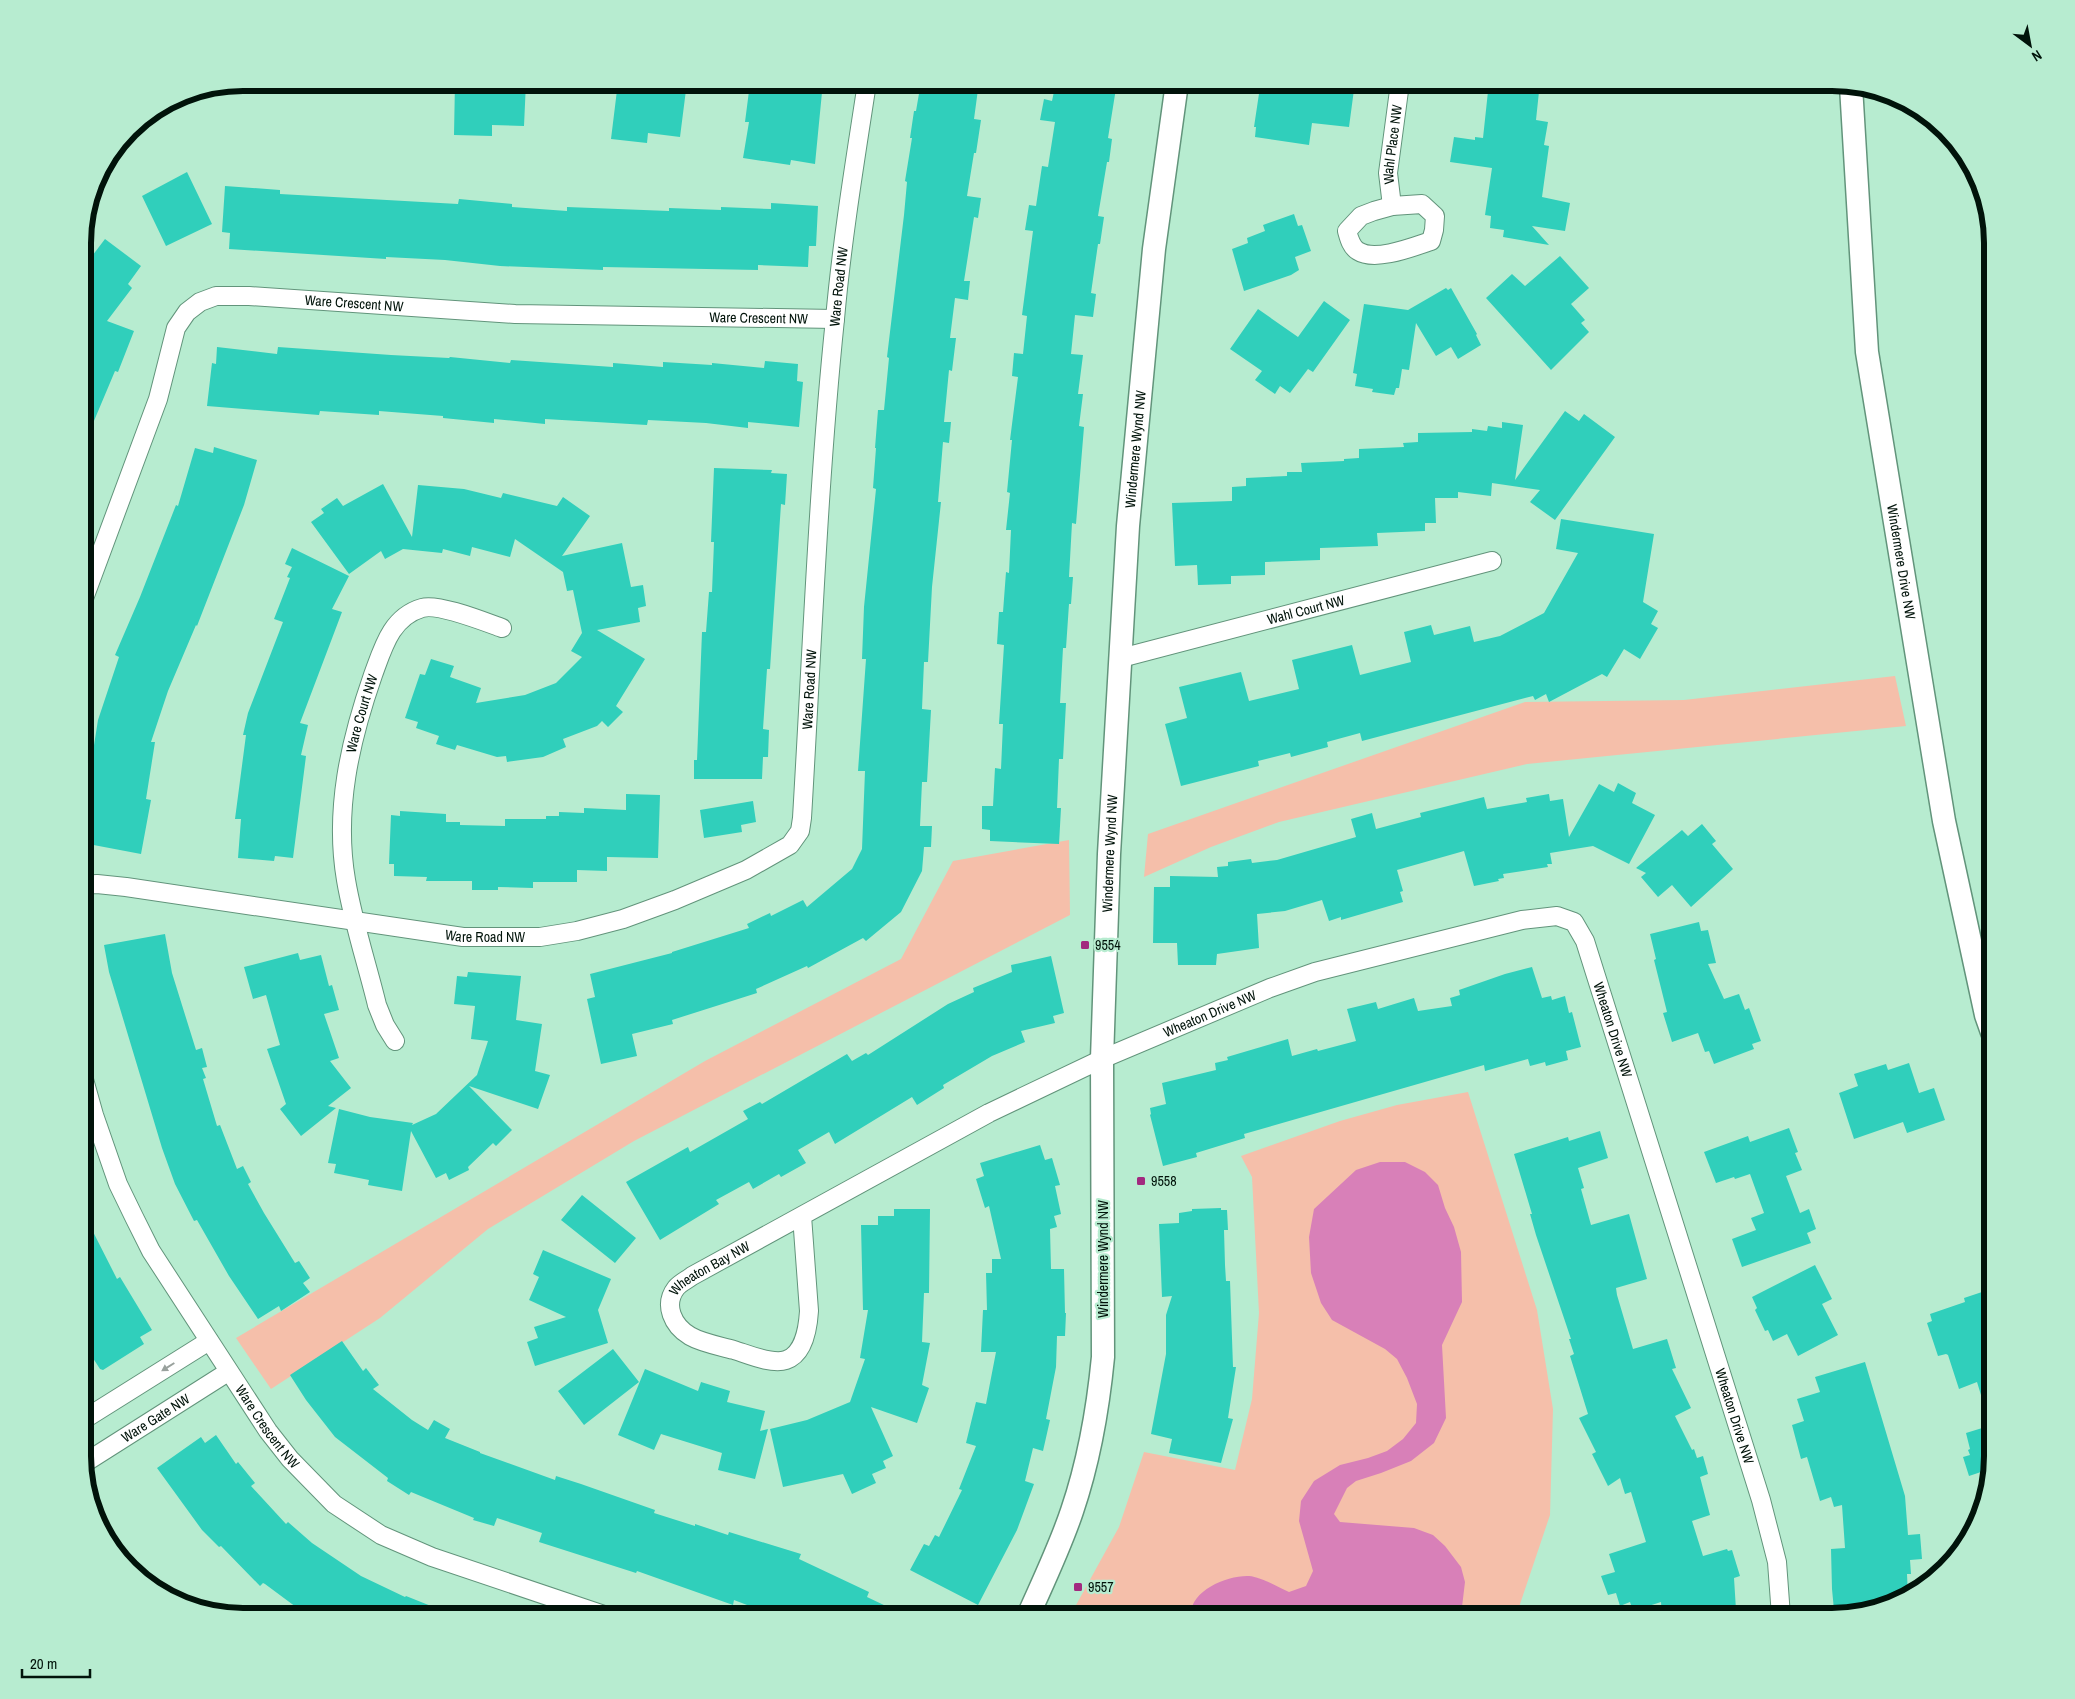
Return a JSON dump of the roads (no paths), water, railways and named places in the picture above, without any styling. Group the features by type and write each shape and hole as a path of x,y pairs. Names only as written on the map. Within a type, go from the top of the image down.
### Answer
{"street":[{"name":"Windermere Wynd NW","path":"1031,1608 1072,1511 1090,1450 1099,1398 1103,1358 1102,1060 1109,854 1122,658 1128,526 1154,249 1177,91"},
{"name":"Wahl Place NW","path":"1392,206 1388,173 1399,91"},
{"name":"Ware Road NW","path":"92,884 126,887 463,937 540,937 568,933 623,919 675,900 746,870 790,845 800,831 802,818 818,552 835,319 851,184 865,92"},
{"name":"Windermere Drive NW","path":"1850,93 1867,352 1944,821 1984,1006"},
{"path":"1422,204 1435,216 1431,241 1372,256 1358,252 1351,244 1347,231 1361,216 1392,206 1422,204"},
{"name":"Ware Crescent NW","path":"92,577 158,399 176,328 186,312 200,302 216,296 249,296 515,314 835,319"},
{"name":"Wahl Court NW","path":"1122,658 1492,561"},
{"name":"Ware Court NW","path":"356,921 344,864 343,792 361,710 386,640 396,624 407,614 424,607 452,611 502,628"},
{"name":"Wheaton Drive NW","path":"1102,1060 1270,988 1315,972 1522,920 1557,916 1574,922 1585,941 1761,1500 1777,1562 1781,1608"},
{"path":"356,921 378,1005 385,1025 395,1042"},
{"name":"Wheaton Bay NW","path":"802,1216 809,1311 804,1339 796,1353 785,1360 767,1360 690,1336 677,1327 671,1315 670,1301 676,1288 692,1276 990,1113 1102,1060"},
{"name":"Ware Crescent NW","path":"92,1108 118,1184 151,1251 268,1431 290,1459 334,1504 381,1534 432,1557 583,1608"},
{"path":"92,1414 209,1341"},
{"name":"Ware Gate NW","path":"92,1458 228,1372"}],"place":[{"name":"9554","path":"1085,945"},
{"name":"9558","path":"1141,1181"},
{"name":"9557","path":"1078,1587"}]}
